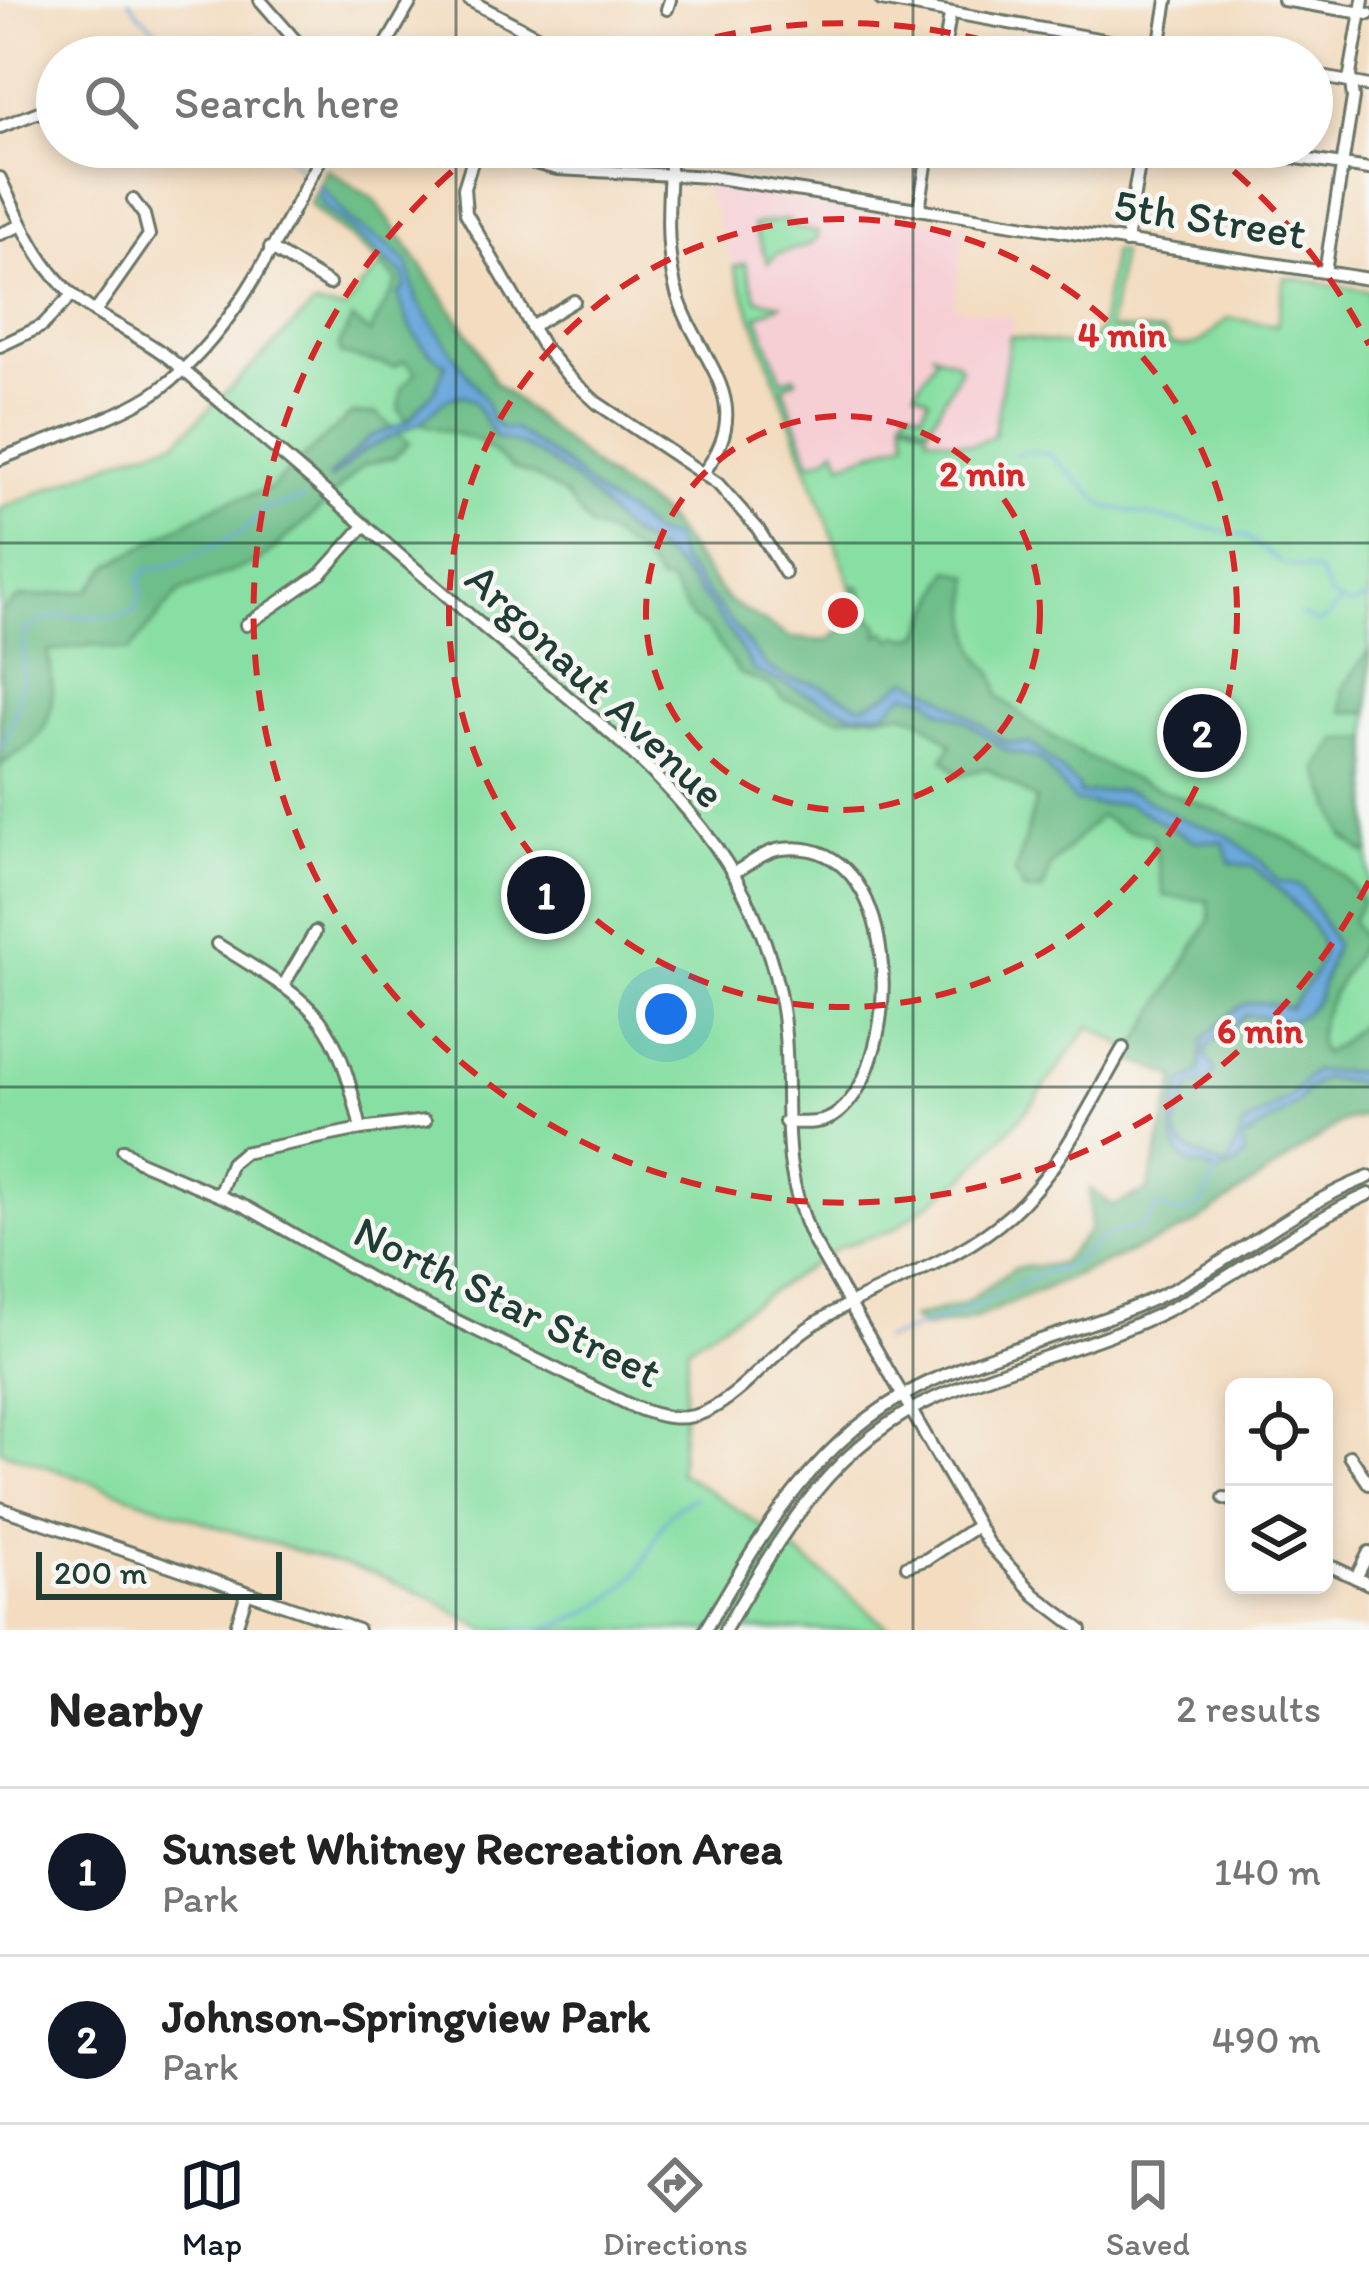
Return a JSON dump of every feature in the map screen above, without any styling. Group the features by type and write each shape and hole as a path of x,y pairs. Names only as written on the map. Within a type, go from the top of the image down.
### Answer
{"street":[{"path":"260,0 292,36"},
{"path":"391,36 412,0"},
{"path":"469,0 537,36"},
{"path":"881,0 1062,36"},
{"path":"1161,36 1167,0"},
{"path":"1283,0 1364,9 1350,75 1325,272"},
{"path":"946,36 950,15"},
{"path":"1333,79 1369,86"},
{"path":"0,127 36,113"},
{"path":"1333,163 1369,169"},
{"path":"0,459 146,398 182,369 236,304 315,168"},
{"path":"469,168 464,188 466,213 555,362 584,392 704,472 747,515 784,573"},
{"name":"5th Street","path":"552,168 669,173 1369,280"},
{"path":"669,168 676,289 728,406 725,436 704,472"},
{"path":"919,209 926,168"},
{"path":"1126,242 1138,168"},
{"name":"Argonaut Avenue","path":"0,178 45,266 72,295 182,369 624,748 699,824 754,914 776,980 785,1030 789,1166 803,1218 977,1526 1016,1576 1081,1630"},
{"path":"95,312 149,235 146,218 134,200"},
{"path":"0,234 22,225"},
{"path":"270,248 329,284"},
{"path":"0,346 42,326 72,295"},
{"path":"531,327 574,301"},
{"path":"246,625 322,573 365,525"},
{"path":"733,873 773,851 804,849 845,868 873,910 882,1016 868,1063 838,1113 825,1120 785,1122"},
{"path":"284,986 315,932"},
{"path":"217,944 311,1008 335,1040 349,1075 361,1129"},
{"name":"North Star Street","path":"124,1150 140,1162 268,1218 371,1279 634,1407 670,1418 695,1415 716,1405 791,1340 848,1303 944,1259 1010,1215 1047,1172 1123,1048"},
{"path":"219,1195 231,1163 243,1153 425,1120"},
{"path":"705,1630 774,1515 800,1481 848,1434 901,1397 935,1379 1164,1294 1318,1201 1369,1177"},
{"path":"724,1630 812,1492 857,1448 909,1411 940,1395 1171,1309 1325,1216 1369,1195"},
{"path":"1350,1456 1369,1484"},
{"path":"0,1508 349,1628"},
{"path":"907,1566 927,1559 977,1526"},
{"path":"1333,1567 1363,1581 1369,1552"},
{"path":"235,1630 247,1593"}],"shaded area":[{"path":"704,185 966,227 953,307 1013,318 958,690 872,646"}],"green space":[{"path":"327,169 375,200 475,343 494,382 602,473 662,514 727,600 791,638 827,641 850,618 851,586 860,587 871,620 879,625 878,635 886,632 892,640 899,635 921,635 950,570 971,576 975,645 994,675 998,695 1011,707 1090,758 1289,841 1345,879 1362,902 1352,921 1364,940 1324,1013 1319,1042 1323,1053 1369,1016 1369,1115 1343,1121 1192,1226 973,1319 923,1328 911,1318 964,1304 1014,1268 1059,1264 1090,1230 1090,1189 1113,1206 1148,1190 1176,1077 1128,1059 1210,920 1209,901 1164,896 1153,835 1125,830 1100,816 1051,865 1043,890 1025,892 1015,873 1036,800 987,768 959,775 943,759 952,744 920,719 902,713 839,717 783,699 771,686 739,673 707,628 692,619 670,583 660,582 642,558 590,527 566,496 513,468 478,440 405,419 399,410 402,388 416,372 405,361 394,367 340,354 339,345 352,319 370,333 397,282 309,204"},
{"path":"787,219 798,229 818,232 818,237 809,245 777,254 768,263 753,225"},
{"path":"405,243 475,343 494,382 602,473 662,514 727,600 765,634 958,690 950,570 920,635 892,640 886,633 879,636 860,588 851,586 734,267 745,263 757,299 781,304 758,316 782,380 795,376 797,380 783,386 811,463 836,448 842,463 907,440 903,418 927,430 928,436 973,445 994,436 1010,336 1085,348 1100,330 1113,251 1121,252 1109,329 1161,332 1170,344 1180,346 1202,341 1228,318 1277,325 1285,277 1369,291 1369,1115 1343,1121 1176,1076 1090,1026 1031,1105 966,1177 893,1230 839,1247 688,1346 679,1472 788,1546 891,1630 486,1630 433,1599 374,1574 218,1527 0,1450 0,509 133,454 177,441 313,306 346,310 360,288"},
{"path":"933,353 961,368 929,427 904,415 908,407 922,413 929,398 915,391 936,358"},
{"path":"351,414 377,414 409,443 393,458 363,465 260,561 179,592 129,651 91,645 48,652 52,688 46,723 32,743 0,766 0,614 18,598 89,590 110,565 218,505 269,489"},
{"path":"1369,650 1369,712 1343,712 1342,689"},
{"path":"1369,738 1369,851 1365,854 1344,836 1318,768 1338,740"}],"water":[{"path":"320,184 351,222 408,264 417,301 485,400 492,420 501,428 514,429 565,464 655,535 673,537 680,560 766,666 862,706 908,679 938,694 1005,742 1030,744 1078,786 1080,794 1134,793 1177,817 1226,834 1278,881 1300,886 1335,945 1317,1000 1290,1021 1246,1015 1208,1046 1205,1056 1214,1074 1206,1083 1190,1087 1176,1126 1179,1141 1187,1148 1227,1167 1244,1126 1290,1097 1313,1071 1369,1072 1369,1084 1324,1078 1298,1104 1243,1140 1245,1155 1236,1166 1218,1174 1192,1166 1176,1148 1172,1128 1182,1083 1199,1073 1203,1039 1239,1007 1258,1002 1289,1008 1321,958 1322,947 1309,921 1254,867 1231,863 1223,842 1195,841 1126,803 1075,802 1040,759 1007,751 964,720 939,710 928,698 905,694 885,712 853,714 753,670 715,612 678,568 619,526 561,470 527,448 495,438 475,403 463,395 445,400 423,421 363,451 328,477 370,437 407,422 435,390 446,364 428,351 410,325 398,294 405,288 404,276 323,205 317,189"}],"waterway":[{"path":"129,0 163,36"},
{"path":"299,168 302,171"},
{"path":"1015,454 1049,454 1105,506 1246,536 1284,565"},
{"path":"0,748 20,693 24,634 36,624 62,616 134,612 142,593 139,581 146,570 173,565 229,539 264,509 303,499"},
{"path":"1288,565 1319,572 1330,596 1351,606 1369,598"},
{"path":"1302,615 1316,623 1342,601"},
{"path":"884,1340 977,1306 1044,1272 1065,1268 1109,1234 1142,1227 1158,1207 1182,1214 1202,1204 1217,1172"},
{"path":"531,1630 579,1616 623,1588 668,1517 694,1498"},
{"path":"514,1629 530,1630"}],"place":[{"name":"Johnson-Springview Park","path":"1202,733"},
{"name":"Sunset Whitney Recreation Area","path":"546,895"}]}
